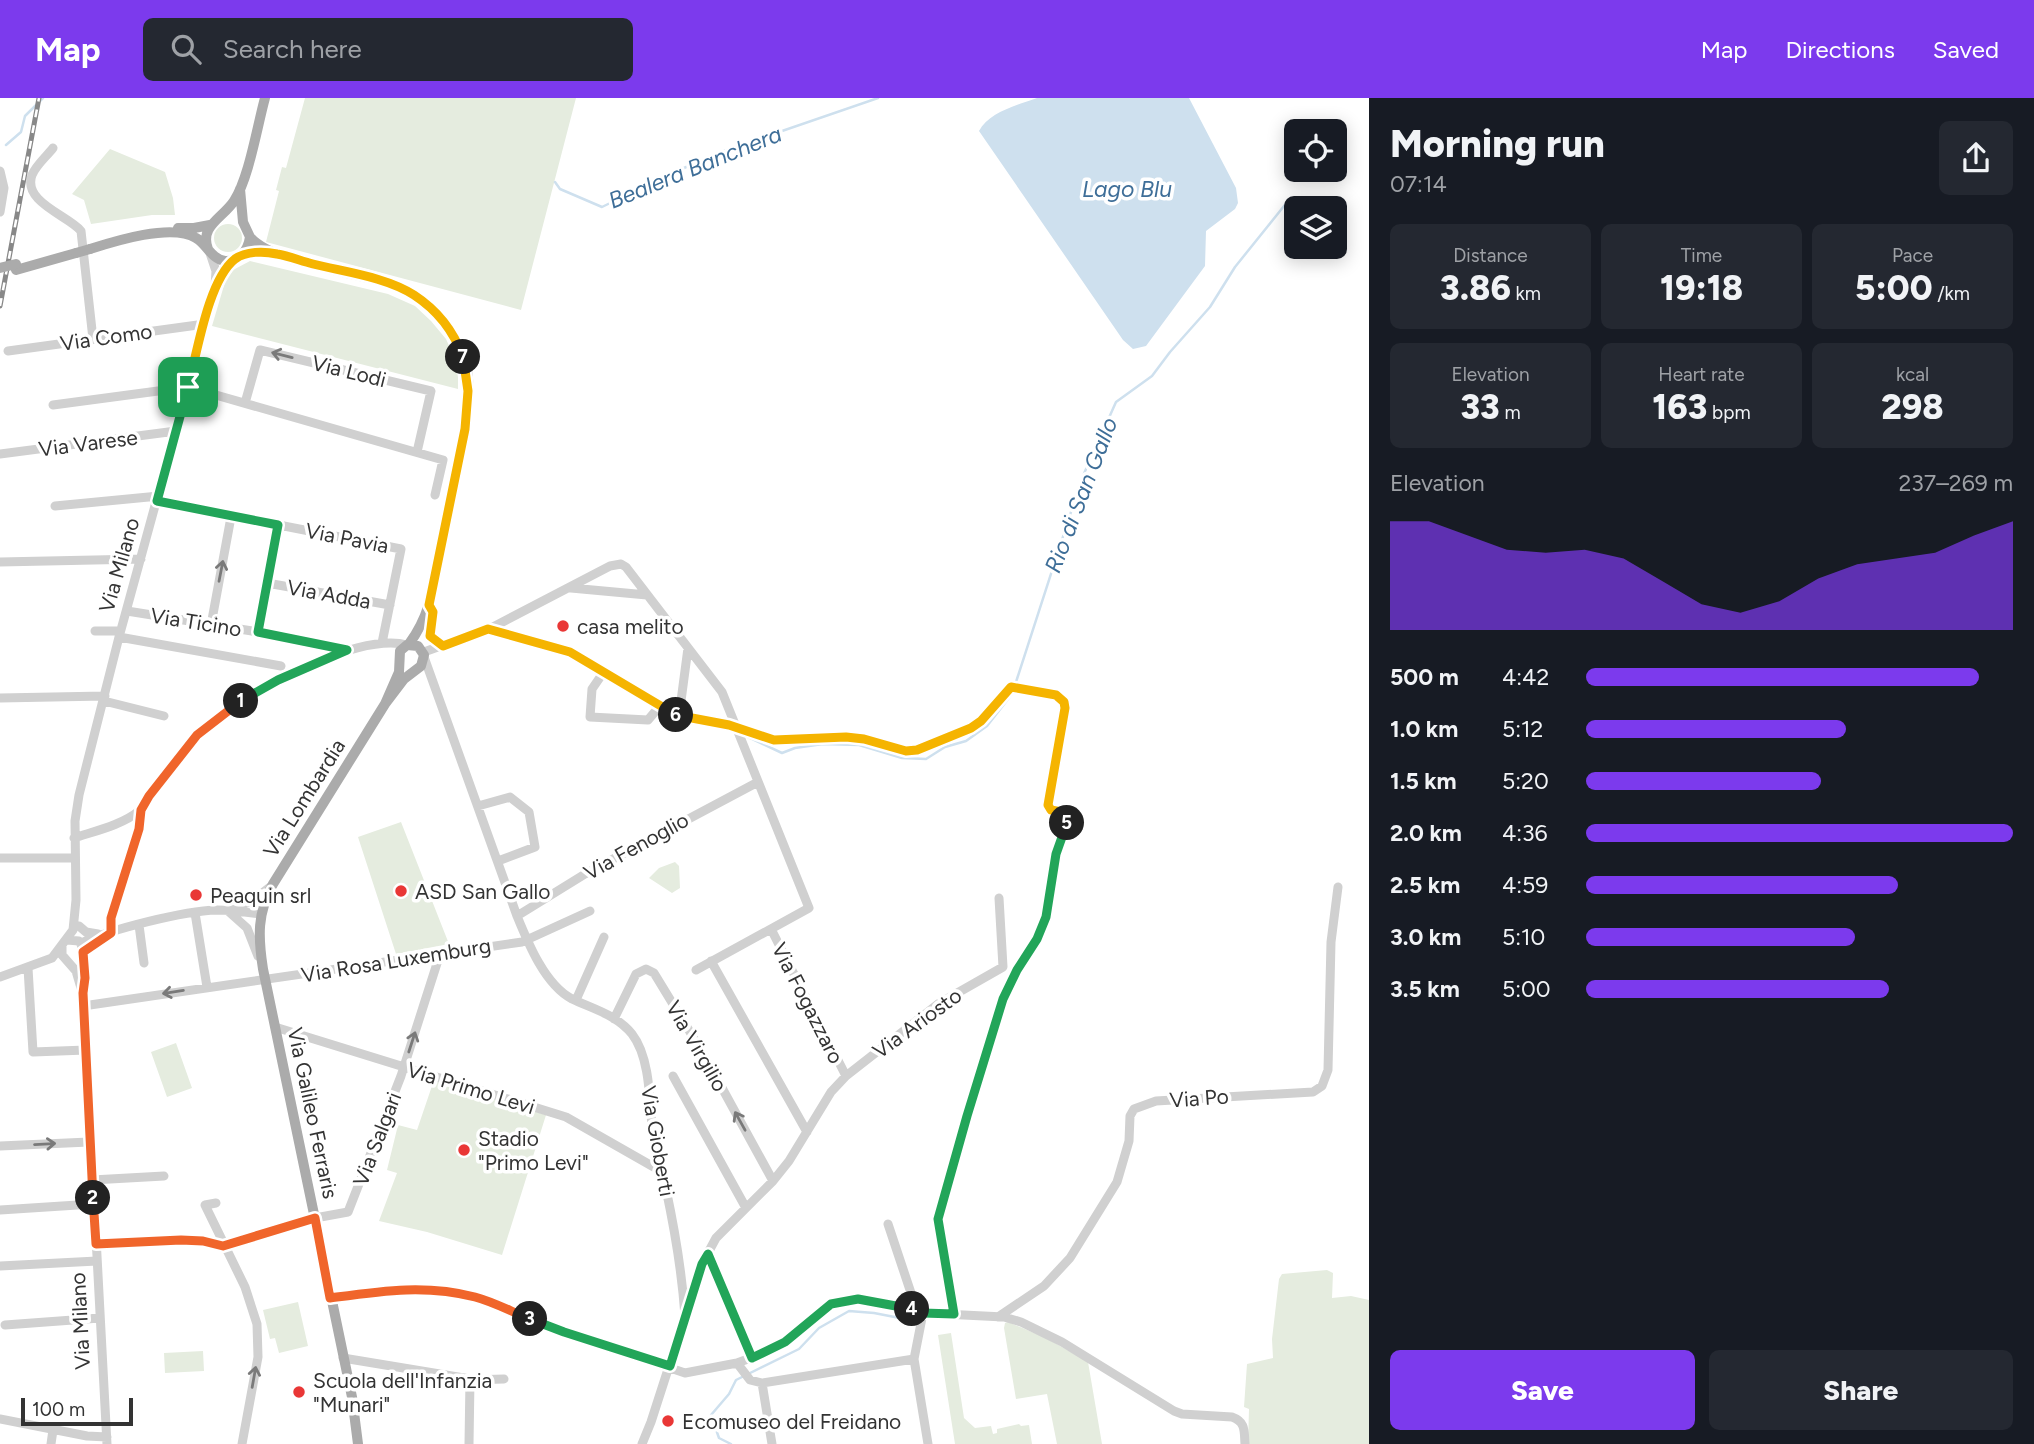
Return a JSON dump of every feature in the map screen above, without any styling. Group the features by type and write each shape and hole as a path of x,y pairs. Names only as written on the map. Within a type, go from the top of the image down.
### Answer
{"main road":[{"path":"0,275 16,267 140,229 194,228 210,225 222,217 240,189 265,98"},
{"path":"240,189 243,222 250,237 254,243 276,254"},
{"path":"222,217 233,217 243,222"},
{"name":"Via Milano","path":"209,251 206,233 210,225"},
{"path":"89,246 143,235 170,233 192,236 216,258 226,261 260,253 276,254 398,287 422,301 450,331 466,366 468,391 465,429 426,621 421,635 421,666 414,669 404,667 400,661 400,651 408,645 427,610"},
{"name":"Via Milano","path":"238,258 249,244 250,237"},
{"path":"0,268 16,267"},
{"path":"408,645 423,653"},
{"name":"Via Lombardia","path":"385,704 399,671 400,661"},
{"name":"Via Lombardia","path":"260,914 274,884 385,704 414,669"},
{"name":"Via Galileo Ferraris","path":"260,914 258,936 264,974 315,1218 358,1444"}],"street":[{"path":"53,148 33,173 30,181 46,207 71,221 80,231 93,339"},
{"path":"0,171 4,188 0,212"},
{"name":"Via Milano","path":"107,1441 89,1142 83,1006 85,978 76,900 75,838 79,795 215,287 216,271 209,251"},
{"name":"Via Milano","path":"215,287 238,258"},
{"name":"Via Como","path":"8,351 205,324"},
{"name":"Via Lodi","path":"245,403 260,350 431,391 417,452"},
{"path":"53,405 188,387 443,460 435,495"},
{"name":"Via Varese","path":"0,454 176,432"},
{"name":"Via Pavia","path":"55,506 158,499 401,549 382,643"},
{"path":"211,625 231,516"},
{"name":"Via Adda","path":"258,632 278,525"},
{"path":"0,562 141,559"},
{"path":"423,653 488,629 610,566 621,564 626,567 722,692 809,908 696,970"},
{"name":"Via Adda","path":"267,583 390,605"},
{"path":"569,588 648,595"},
{"path":"427,610 433,612 430,636 443,646"},
{"name":"Via Ticino","path":"127,611 258,632 347,650"},
{"path":"488,629 570,652 680,716 736,728 774,740 846,737 864,739 906,751 930,745 971,728 981,721 1011,687 1056,695 1064,702 1048,805 1051,810 1067,813 1069,818 1056,854 1046,917 1037,939 1017,970 1003,999 938,1219 954,1314"},
{"name":"Via Milano","path":"95,631 120,634"},
{"path":"120,634 281,666"},
{"path":"109,934 111,918 139,829 141,810 197,735 251,695 278,680 347,650 389,642 408,645"},
{"path":"382,643 400,661"},
{"path":"680,716 688,648"},
{"name":"Via Gioberti","path":"423,653 532,952 558,988 623,1024 634,1036 643,1057 659,1170 664,1180 677,1248 685,1316"},
{"path":"414,669 427,677 434,686"},
{"path":"603,673 592,689 590,717 648,720 659,706"},
{"path":"0,698 104,699 164,716"},
{"name":"Via Fenoglio","path":"517,916 596,867 758,782"},
{"path":"478,806 510,797 529,812 535,847 498,861"},
{"path":"75,838 141,810"},
{"path":"0,858 75,858"},
{"path":"226,910 252,901 274,884"},
{"name":"Via Po","path":"998,1317 1045,1286 1070,1258 1116,1182 1128,1147 1130,1116 1134,1109 1157,1101 1313,1092 1322,1086 1328,1070 1331,942 1338,887"},
{"name":"Via Ariosto","path":"846,1076 937,1004 1003,967 999,898"},
{"name":"Via Milano","path":"76,900 74,928 64,944 62,954 76,971 83,993"},
{"path":"226,910 247,929 264,974"},
{"path":"0,977 52,958 64,944 81,947 109,934 139,925 195,913 226,910 260,914"},
{"path":"527,940 590,912"},
{"path":"195,913 207,987"},
{"path":"139,925 144,963"},
{"path":"79,926 86,932 109,934"},
{"name":"Via Fogazzaro","path":"771,929 846,1076"},
{"path":"576,1000 604,937"},
{"name":"Via Rosa Luxemburg","path":"83,1006 207,987 264,974 440,954 527,940"},
{"path":"30,968 67,960 76,961 81,947"},
{"name":"Via Salgari","path":"315,1218 348,1212 404,1068 440,954"},
{"path":"711,961 807,1132"},
{"path":"30,968 33,1052 86,1050"},
{"name":"Via Virgilio","path":"614,1018 636,974 646,969 654,973 704,1055 773,1181"},
{"name":"Via Primo Levi","path":"275,1027 566,1117 659,1170"},
{"path":"673,1076 746,1208"},
{"path":"642,1444 685,1316 716,1238 773,1181 799,1147 831,1092 846,1076"},
{"path":"0,1146 89,1142"},
{"path":"92,1180 164,1176"},
{"path":"216,1203 205,1205 245,1287 253,1307 259,1340 242,1444"},
{"path":"0,1210 93,1204"},
{"path":"96,1244 181,1240 203,1241 223,1246 315,1218"},
{"path":"888,1224 920,1312 914,1359 928,1444"},
{"path":"708,1254 752,1358"},
{"path":"0,1266 97,1261"},
{"path":"330,1298 405,1288 454,1293 477,1298 564,1332 685,1373 752,1358 785,1342 831,1304 844,1301 858,1299 920,1312 998,1317 1021,1322 1062,1342 1174,1411 1240,1420 1244,1425 1245,1444"},
{"path":"5,1325 100,1318"},
{"path":"343,1358 470,1380 504,1379"},
{"path":"737,1363 746,1375 762,1383 914,1359"},
{"path":"469,1444 470,1380"},
{"path":"762,1383 772,1444"},
{"path":"0,1419 107,1441"},
{"path":"51,1444 53,1430"}],"shaded area":[{"path":"305,98 576,98 521,310 266,242 282,167 286,168"},
{"path":"110,149 165,172 175,215 152,215 91,224 84,200 72,194"},
{"path":"228,224 238,228 242,238 238,248 228,252 218,248 214,238 218,228"},
{"path":"250,261 388,294 415,306 446,339 454,357 458,389 212,326 225,282 233,270"},
{"name":"ASD San Gallo","path":"401,822 449,944 396,954 358,837"},
{"path":"675,862 679,866 680,888 672,893 649,878 659,868"},
{"path":"176,1043 192,1088 167,1097 151,1052"},
{"name":"Stadio \"Primo Levi\"","path":"434,1080 546,1115 502,1255 427,1232 379,1221 397,1173 387,1170 398,1125 417,1130"},
{"path":"1327,1270 1333,1273 1332,1298 1351,1296 1369,1300 1369,1444 1248,1444 1249,1409 1244,1407 1247,1364 1273,1358 1272,1339 1279,1279 1282,1274"},
{"path":"298,1302 308,1346 279,1353 275,1338 270,1339 263,1310"},
{"path":"1008,1322 1046,1338 1088,1362 1102,1444 1057,1444 1047,1394 1016,1399 1004,1328"},
{"path":"951,1333 964,1418 975,1428 991,1426 993,1434 997,1433 997,1429 1019,1424 1029,1425 1032,1444 955,1444 938,1335"},
{"path":"203,1351 204,1371 165,1373 164,1353"}],"water":[{"name":"Lago Blu","path":"1037,98 1189,98 1236,188 1238,203 1235,209 1206,231 1205,266 1146,346 1133,349 1123,340 979,131 997,114"}],"waterway":[{"name":"Bealera Banchera","path":"6,145 21,132 25,116 43,98"},
{"name":"Bealera Banchera","path":"555,182 560,189 602,207 721,152 878,98"},
{"name":"Rio di San Gallo","path":"1016,682 1082,478 1116,402 1152,376 1210,307 1235,267 1284,206"},
{"path":"746,736 782,753 823,744 859,745 902,758 926,759 945,747 966,741 987,726 1012,694"},
{"path":"731,1444 719,1438 711,1415 729,1394 736,1380 799,1349 819,1328 849,1311 910,1320"}],"railway":[{"path":"0,306 39,98"}],"place":[{"name":"casa melito","path":"563,626"},
{"name":"ASD San Gallo","path":"401,891"},
{"name":"Peaquin srl","path":"196,895"},
{"name":"Stadio \"Primo Levi\"","path":"464,1150"},
{"name":"Scuola dell'Infanzia \"Munari\"","path":"299,1392"},
{"name":"Ecomuseo del Freidano","path":"668,1421"}],"route":[{"path":"276,254 398,287 422,301 443,321 462,354 468,379 465,429 429,605 433,612 430,636 438,644 443,646 488,629 570,652 673,714 729,725 774,740 846,737 864,739 899,751 917,750 971,728 981,721 1011,687 1061,698 1065,708 1048,805 1051,810 1067,813 1069,818 1056,854 1046,917 1037,939 1017,970 1003,999 938,1219 954,1314 923,1313 858,1299 844,1301 831,1304 785,1342 752,1358 708,1254 702,1264 670,1366 564,1332 477,1298 454,1293 405,1288 330,1298 315,1218 223,1246 203,1241 181,1240 96,1244 89,1142 83,952 111,933 111,918 139,829 141,810 197,735 211,723 278,680 347,650 258,632 278,525 157,501 188,387 215,287 228,267 241,256 276,254"}]}
